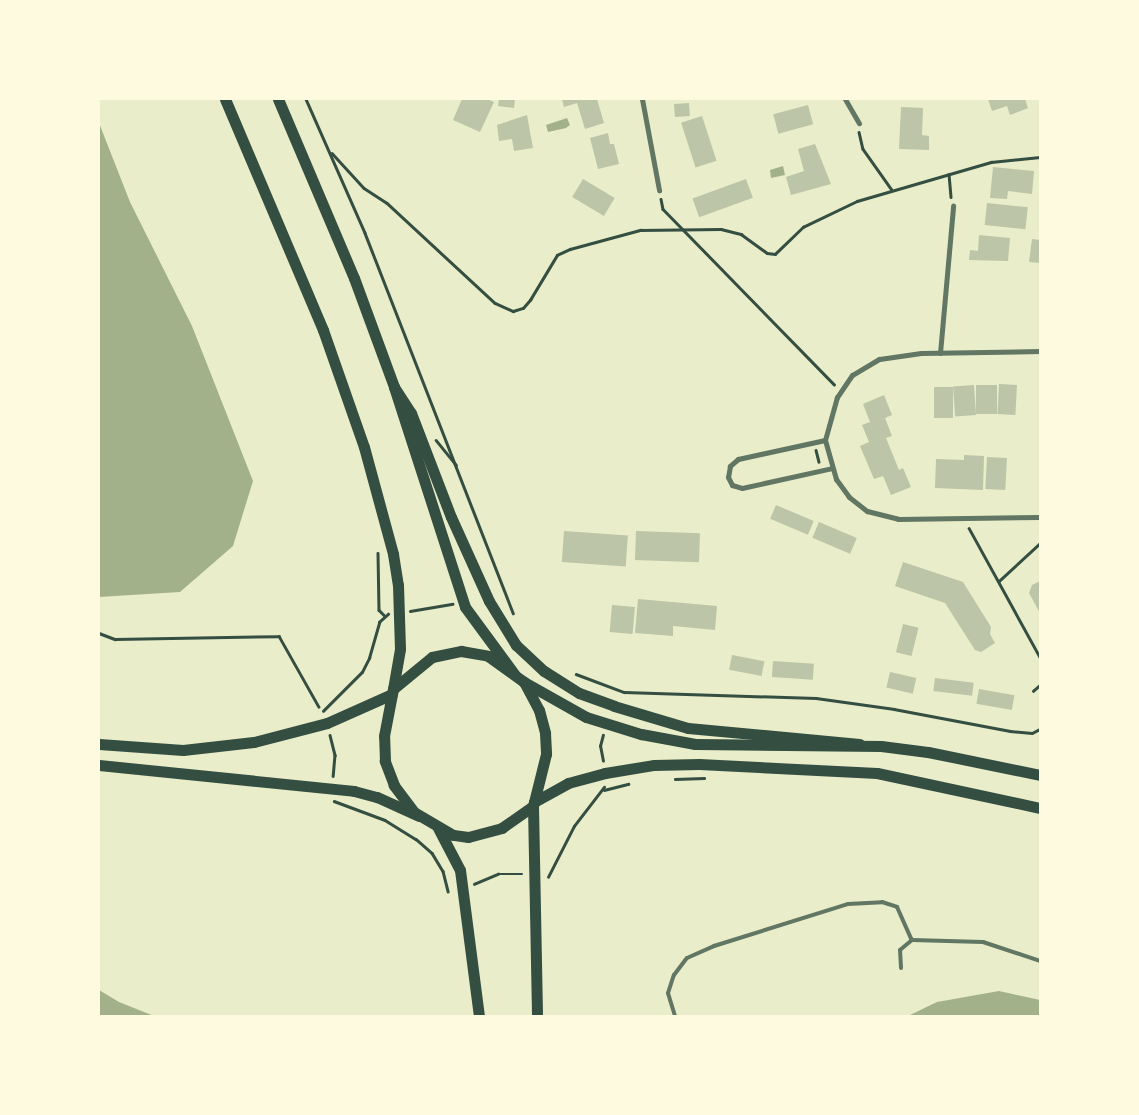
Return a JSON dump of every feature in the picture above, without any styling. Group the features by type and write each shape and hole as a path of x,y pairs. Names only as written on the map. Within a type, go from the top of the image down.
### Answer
{"main road":[{"path":"225,99 323,330 364,446 393,554 400,612 400,649 384,736 385,761 401,797 420,817"},
{"path":"278,99 347,259 394,387 463,602 486,639 519,679 539,710 545,733 546,754 534,804 537,1016"},
{"path":"394,387 411,413 451,517 488,599 504,629 529,659 562,684 614,706 688,728 731,735 859,744 928,752 1040,775"},
{"path":"99,744 183,750 254,742 327,723 393,691 415,668 443,652 471,651 488,656 519,679 564,706 607,724 695,744 818,747 859,744"},
{"path":"99,765 332,789 377,797 453,835 482,836 502,828 534,804 568,783 605,773 654,765 814,768 913,779 1040,808"},
{"path":"438,828 460,870 464,888 479,1016"}],"street":[{"path":"642,99 659,190"},
{"path":"845,99 859,123"},
{"path":"940,353 953,206"},
{"path":"1040,351 940,353 879,359 852,375 842,389 830,414 825,440 832,468 849,498 867,511 887,518 1040,517"},
{"path":"825,440 738,459 730,466 728,477 732,485 742,488 832,468"}],"lane":[{"path":"675,1016 668,993 674,974 687,958 797,918 848,904 882,902 897,906 912,940"},
{"path":"902,968 900,950 912,940 983,942 1040,961"}],"path":[{"path":"306,99 330,152 517,619"},
{"path":"859,123 863,150 892,190"},
{"path":"330,152 364,188 387,203 495,303 508,310 525,306 560,253 640,230 683,229 734,231 767,252 775,254 803,227 857,201 1007,158 1040,157"},
{"path":"949,174 953,206"},
{"path":"659,190 663,209 842,389"},
{"path":"814,442 820,471"},
{"path":"964,527 974,534 1040,657"},
{"path":"999,581 1040,543"},
{"path":"378,546 379,610 384,615"},
{"path":"488,599 507,596"},
{"path":"384,615 463,602"},
{"path":"384,615 362,672 324,707 335,755 332,789 336,805 385,820 432,853 443,871 448,890 464,888 498,874 551,872 574,826 604,790 605,773 600,746 607,724"},
{"path":"99,633 115,639 279,636 319,707"},
{"path":"570,671 618,691 816,698 894,709 1010,731 1032,733 1040,729"},
{"path":"1033,691 1040,685"},
{"path":"614,706 618,691"}],"shaded area":[{"path":"567,118 570,125 566,128 548,132 546,125"},
{"path":"99,123 130,202 192,326 253,481 233,546 180,592 99,597"},
{"path":"783,166 785,175 771,178 770,170"},
{"path":"99,990 119,1002 154,1016 99,1016"},
{"path":"999,991 1040,1000 1040,1016 908,1016 937,1002"}],"building":[{"path":"462,99 487,99 494,102 480,132 453,120"},
{"path":"499,99 515,99 514,108 498,106"},
{"path":"562,99 597,99 604,123 585,129 577,103 564,107"},
{"path":"988,99 1025,99 1028,108 1010,115 1007,106 992,111"},
{"path":"689,103 690,116 675,117 674,104"},
{"path":"808,105 813,124 778,134 773,114"},
{"path":"901,107 923,108 922,135 929,136 929,150 899,149"},
{"path":"527,115 533,148 514,151 512,139 499,141 497,125"},
{"path":"702,116 717,161 696,167 681,123"},
{"path":"608,133 610,144 614,144 619,164 598,169 590,138"},
{"path":"815,144 831,184 791,195 786,177 804,171 798,149"},
{"path":"993,167 1034,171 1032,194 1008,191 1007,199 990,198"},
{"path":"583,179 615,198 604,216 572,197"},
{"path":"746,179 753,198 699,217 692,198"},
{"path":"987,203 1028,207 1025,229 985,225"},
{"path":"979,235 1010,238 1008,261 969,260 970,250 978,251"},
{"path":"1032,239 1040,240 1040,263 1029,262"},
{"path":"999,384 1017,385 1015,415 997,414"},
{"path":"974,385 976,415 955,416 953,386"},
{"path":"976,385 997,385 997,414 976,414"},
{"path":"934,387 953,387 953,418 934,418"},
{"path":"884,395 892,415 885,418 892,436 886,438 899,470 903,468 911,487 891,495 883,476 874,479 860,446 869,442 862,425 870,422 863,404"},
{"path":"964,455 984,456 983,490 935,488 936,459 964,460"},
{"path":"987,457 1007,458 1005,490 985,489"},
{"path":"776,505 814,521 808,535 770,519"},
{"path":"819,522 857,538 850,554 812,538"},
{"path":"564,531 628,535 626,566 562,562"},
{"path":"636,531 700,533 699,562 635,560"},
{"path":"903,562 963,582 991,627 990,634 995,643 981,652 975,650 945,603 895,586"},
{"path":"1040,581 1040,613 1029,593 1032,585"},
{"path":"638,599 717,606 715,630 673,626 673,636 635,633"},
{"path":"612,605 635,607 633,634 610,632"},
{"path":"903,624 919,628 912,656 896,652"},
{"path":"732,655 764,661 762,676 729,670"},
{"path":"773,661 814,664 813,680 772,677"},
{"path":"890,672 916,678 913,694 886,688"},
{"path":"935,678 974,683 972,696 933,691"},
{"path":"979,689 1014,695 1012,710 976,704"}]}
